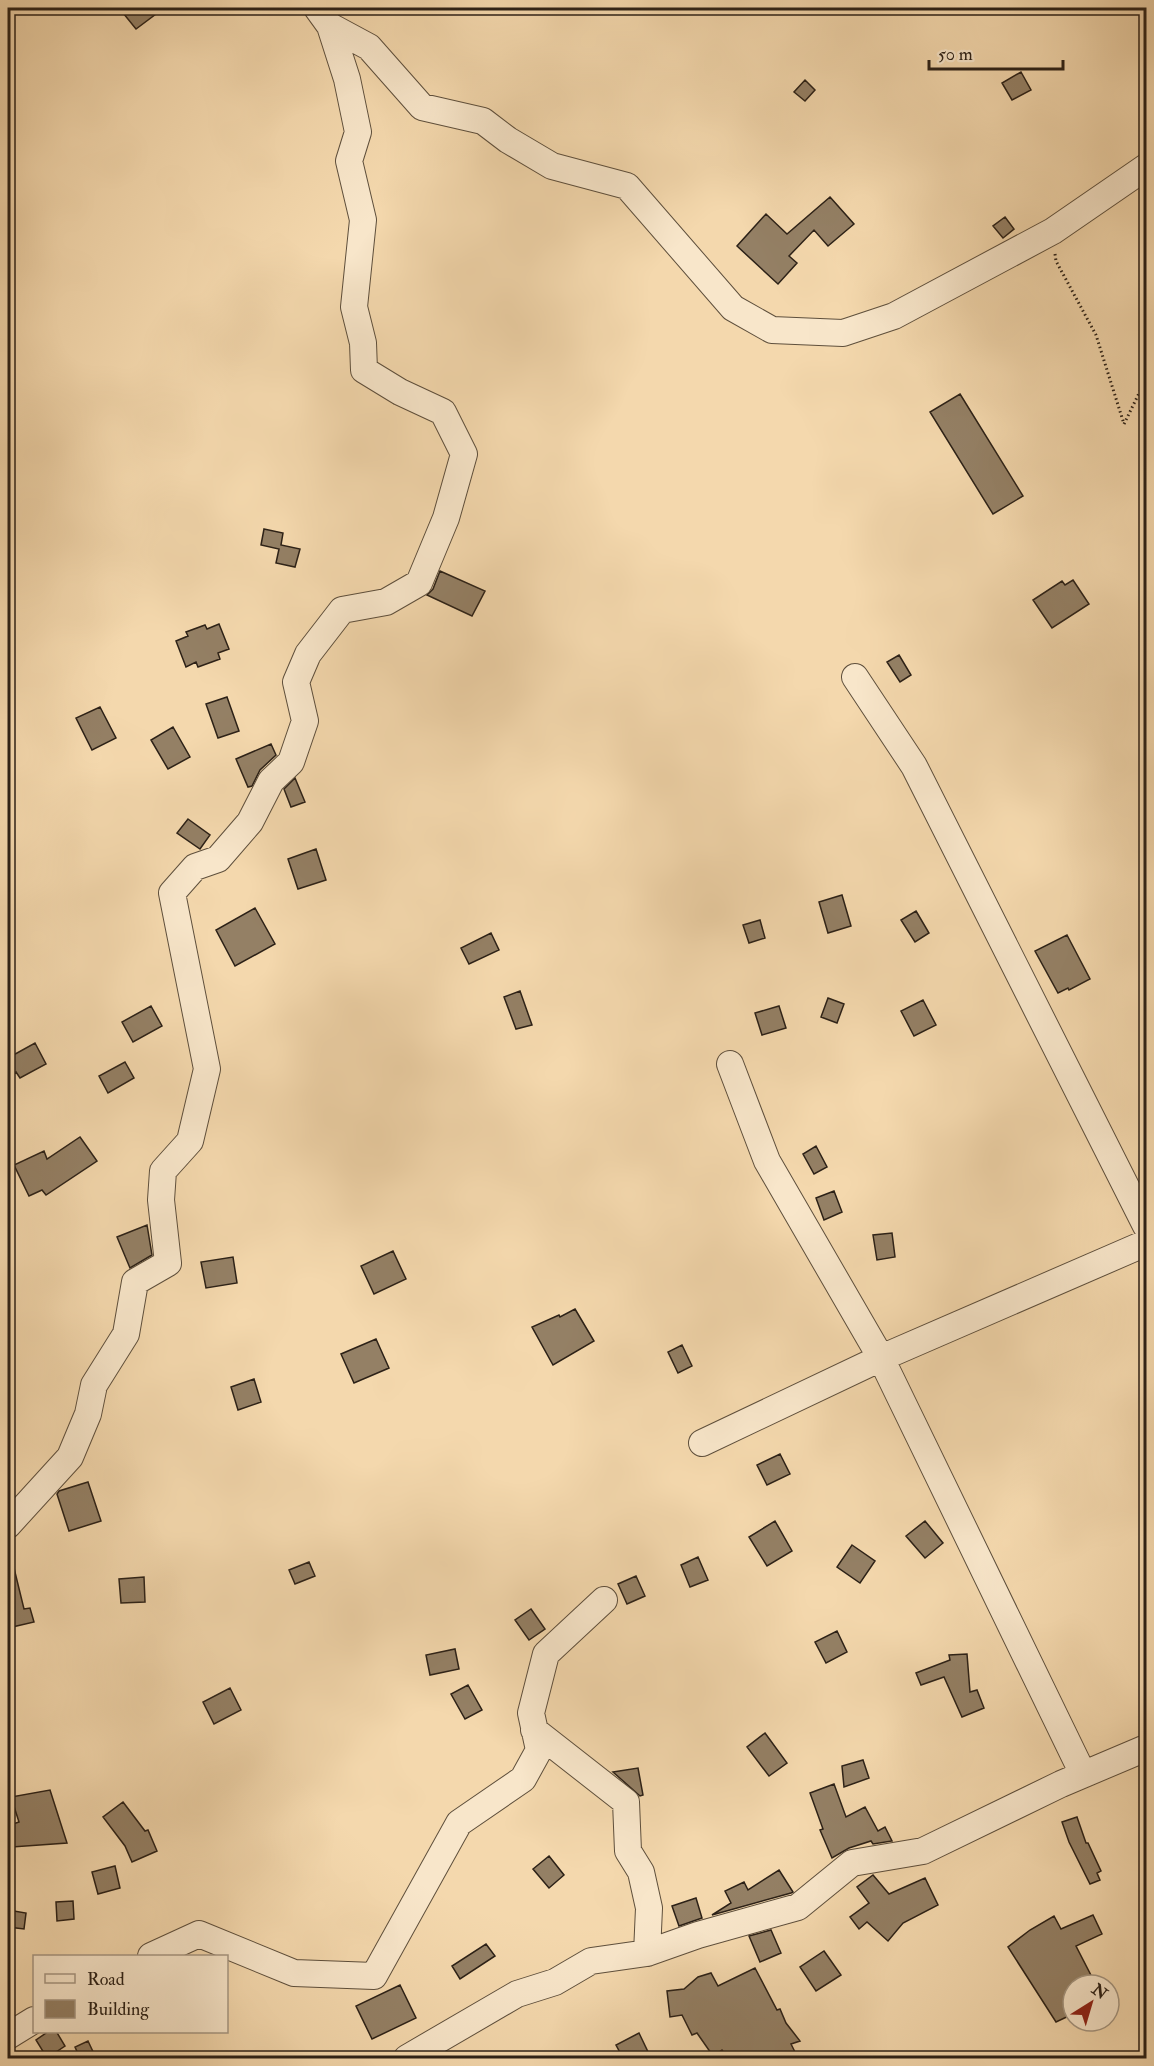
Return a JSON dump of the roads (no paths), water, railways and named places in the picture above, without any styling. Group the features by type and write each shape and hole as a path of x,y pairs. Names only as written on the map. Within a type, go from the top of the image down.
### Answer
{"street":[{"path":"323,17 369,47 422,107 483,121 508,140 552,166 627,186 733,308 772,330 843,333 894,316 1053,231 1146,166"},
{"path":"8,1525 70,1457 88,1414 94,1385 126,1334 135,1282 168,1263 161,1200 163,1171 190,1141 207,1069 172,893 195,867 218,859 250,822 271,781 291,762 305,721 296,682 308,654 342,610 386,602 419,583 446,518 464,454 443,412 400,392 364,370 363,342 354,307 363,220 349,160 358,132 347,79 323,17"},
{"path":"855,677 914,766 1146,1226"},
{"path":"730,1064 767,1161 881,1358 1083,1774"},
{"path":"702,1443 881,1358 1146,1243"},
{"path":"153,1955 199,1934 294,1973 374,1976 459,1823 523,1779 539,1750 531,1713 546,1654 604,1600"},
{"path":"534,1730 626,1802 628,1851 641,1872 650,1908 646,1953"},
{"path":"407,2058 517,1994 555,1982 591,1961 646,1953 698,1935 798,1907 852,1863 923,1851 1083,1774 1146,1748"},
{"path":"8,2036 33,2021"}]}
